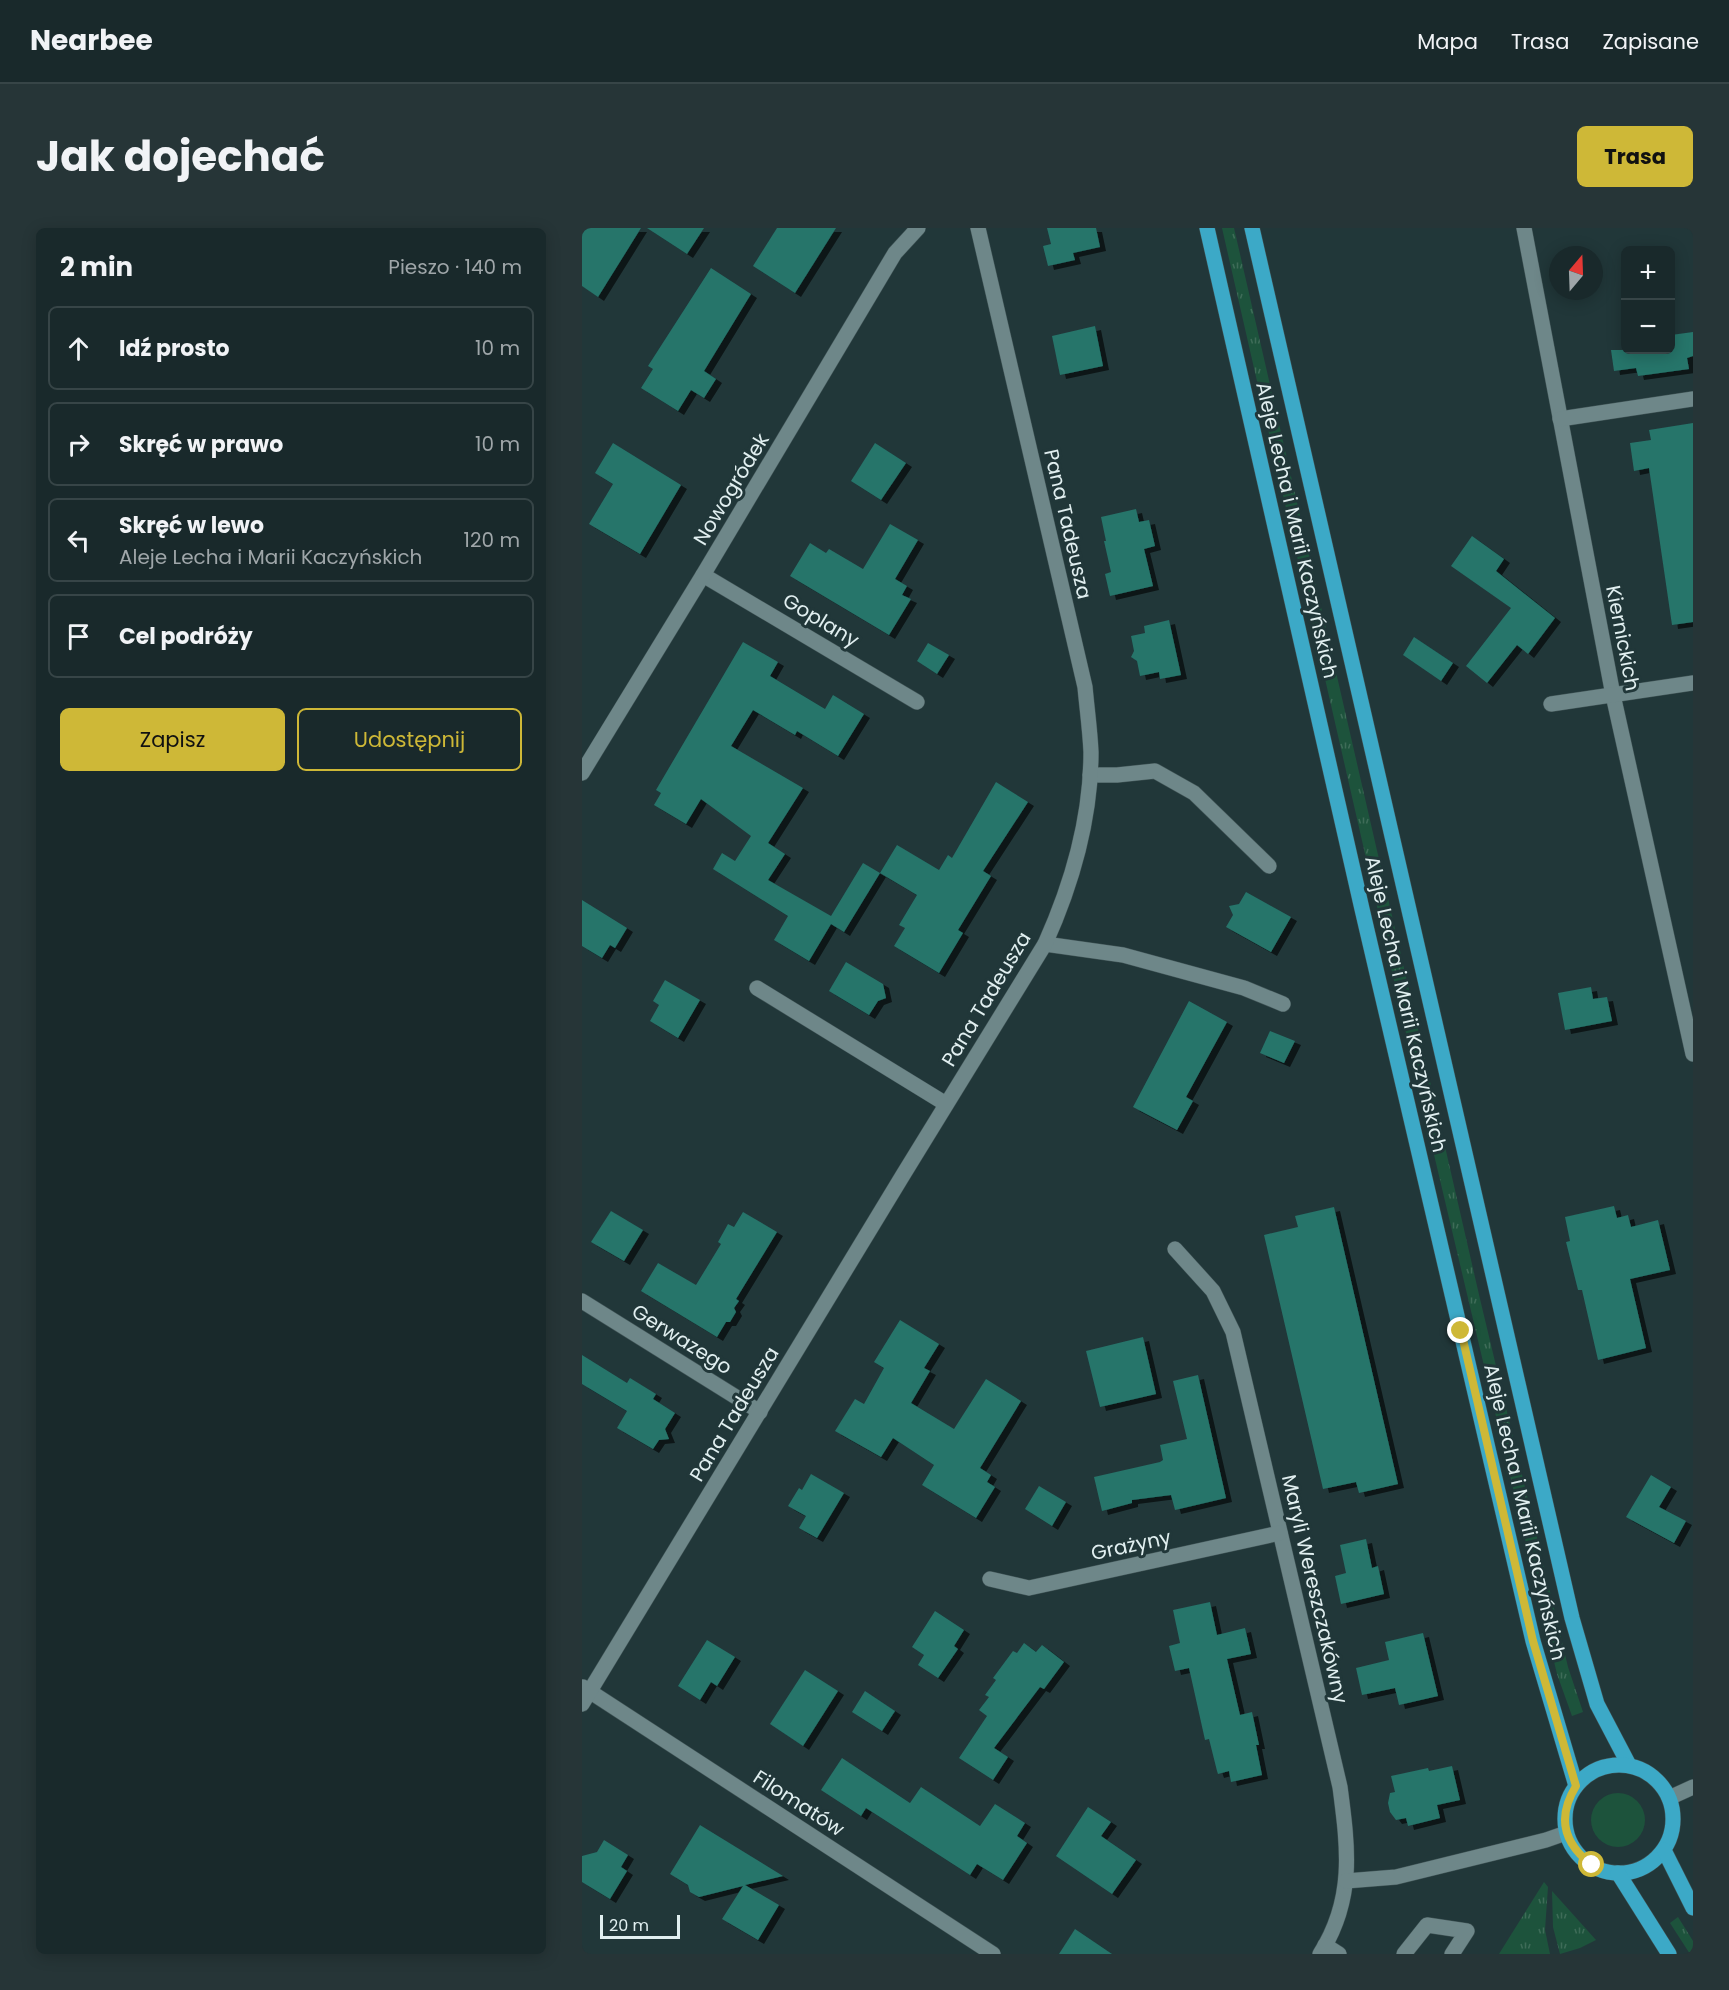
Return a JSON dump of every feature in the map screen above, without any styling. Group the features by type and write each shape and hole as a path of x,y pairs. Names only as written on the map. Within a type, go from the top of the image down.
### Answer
{"main road":[{"name":"Aleje Lecha i Marii Kaczyńskich","path":"1207,228 1362,909 1533,1641 1576,1786"},
{"name":"Aleje Lecha i Marii Kaczyńskich","path":"1252,228 1572,1618 1597,1704 1629,1766"},
{"path":"1605,1766 1629,1766 1653,1776 1662,1786 1672,1808 1672,1830 1664,1850 1644,1867 1618,1873 1604,1871 1586,1861 1572,1846 1566,1833 1567,1803 1584,1777 1605,1766"},
{"path":"1664,1850 1693,1908"},
{"path":"1618,1873 1670,1954"}],"street":[{"name":"Nowogródek","path":"582,773 895,254 918,228"},
{"name":"Pana Tadeusza","path":"585,1694 1045,944 1060,910 1074,867 1082,833 1090,775 1085,687 978,228"},
{"name":"Kiernickich","path":"1524,228 1613,695 1688,1011 1693,1054"},
{"path":"1560,419 1693,399"},
{"name":"Goplany","path":"703,575 917,702"},
{"path":"1551,704 1693,683"},
{"path":"1090,775 1155,771 1194,793 1269,866"},
{"path":"1045,944 1123,955 1244,988 1283,1004"},
{"path":"758,988 946,1104"},
{"name":"Maryli Wereszczakówny","path":"1175,1249 1213,1291 1233,1332 1340,1787 1346,1839 1346,1881 1341,1910 1322,1949"},
{"name":"Gerwazego","path":"582,1301 760,1412"},
{"name":"Grażyny","path":"990,1579 1029,1588 1280,1533"},
{"name":"Filomatów","path":"585,1694 993,1954"},
{"path":"1669,1798 1693,1787"},
{"path":"1346,1881 1396,1877 1566,1833"},
{"path":"1404,1954 1427,1926 1467,1930 1452,1954"},
{"path":"1322,1949 1339,1954"}],"green space":[{"path":"1222,228 1234,228 1480,1299 1568,1667 1583,1712 1572,1716 1557,1674 1427,1125"},
{"path":"1618,1793 1628,1795 1637,1801 1643,1810 1645,1820 1643,1830 1637,1839 1628,1845 1618,1847 1608,1845 1599,1839 1593,1830 1591,1820 1593,1810 1599,1801 1608,1795"},
{"path":"1544,1882 1548,1887 1545,1930 1550,1954 1499,1954"},
{"path":"1552,1891 1596,1940 1560,1954 1553,1927"},
{"path":"1678,1917 1693,1941 1693,1954 1690,1954 1670,1923"}],"building":[{"path":"582,228 641,228 598,297 582,286"},
{"path":"647,228 704,228 687,254"},
{"path":"777,228 836,228 795,293 753,266"},
{"path":"1047,228 1096,228 1100,247 1073,253 1075,260 1048,266 1043,246 1051,244"},
{"path":"711,268 751,294 704,371 716,379 704,398 691,390 678,411 641,388 653,369 648,366"},
{"path":"1095,326 1103,366 1060,375 1052,336"},
{"path":"1693,332 1693,356 1687,358 1689,369 1638,376 1636,368 1614,371 1611,350 1621,350 1621,354 1675,354 1675,334"},
{"path":"1693,423 1693,622 1672,625 1649,468 1634,471 1630,443 1651,440 1649,430"},
{"path":"613,443 681,485 640,554 589,524 613,484 595,473"},
{"path":"875,443 906,463 881,500 851,481"},
{"path":"1136,509 1139,522 1149,520 1155,546 1144,549 1153,586 1110,596 1105,574 1111,572 1101,517"},
{"path":"890,524 918,540 895,579 907,586 902,595 911,599 889,635 790,576 810,543 826,553 829,549 863,569"},
{"path":"1472,536 1504,559 1496,571 1555,618 1528,654 1517,645 1487,683 1466,666 1511,608 1451,566"},
{"path":"1169,620 1181,675 1160,679 1159,672 1140,676 1137,661 1131,657 1134,651 1131,636 1145,633 1144,626"},
{"path":"1414,637 1453,663 1441,681 1403,655"},
{"path":"743,642 778,662 770,676 825,709 833,695 864,714 838,756 797,731 795,735 753,710 731,746 803,788 768,843 785,854 768,880 831,916 863,863 880,873 844,932 831,924 809,961 774,940 788,916 713,869 722,853 735,861 751,836 701,799 686,824 654,805 661,793 656,790"},
{"path":"928,643 949,655 937,674 917,661"},
{"path":"996,782 1028,802 983,871 991,876 958,930 963,933 939,973 894,946 905,928 899,925 917,895 880,873 897,845 939,870 948,855 952,858"},
{"path":"1246,892 1291,917 1271,952 1226,927 1233,915 1229,906 1239,904"},
{"path":"582,900 627,928 615,948 610,945 602,958 582,946"},
{"path":"846,962 883,984 886,998 878,1001 869,1015 829,991"},
{"path":"665,980 700,1000 678,1038 650,1021 659,1005 653,1001"},
{"path":"1591,987 1593,999 1607,997 1612,1021 1565,1030 1558,993"},
{"path":"1189,1001 1227,1022 1186,1097 1193,1101 1177,1130 1133,1107"},
{"path":"1270,1031 1295,1041 1284,1063 1260,1053"},
{"path":"1614,1206 1617,1218 1628,1215 1631,1227 1658,1220 1670,1270 1630,1279 1646,1348 1598,1360 1582,1290 1578,1290 1566,1242 1570,1241 1565,1217"},
{"path":"1334,1207 1398,1484 1359,1493 1356,1482 1323,1489 1264,1235 1298,1227 1295,1216"},
{"path":"611,1211 643,1230 624,1261 591,1242"},
{"path":"743,1212 777,1232 736,1299 739,1301 734,1308 736,1312 730,1322 726,1322 717,1337 641,1291 658,1263 696,1285 721,1244 718,1242 728,1224 734,1227"},
{"path":"900,1320 939,1344 924,1368 930,1371 911,1403 954,1429 986,1379 1021,1401 980,1468 991,1475 987,1482 995,1487 976,1518 922,1485 934,1465 893,1438 881,1457 835,1431 855,1399 864,1404 884,1368 874,1362"},
{"path":"1143,1337 1156,1394 1100,1407 1086,1351"},
{"path":"582,1355 627,1383 630,1378 656,1394 653,1399 675,1413 665,1429 669,1439 659,1440 653,1449 617,1428 627,1411 582,1384"},
{"path":"1198,1375 1226,1498 1175,1510 1171,1495 1132,1500 1132,1503 1102,1511 1094,1477 1160,1462 1163,1460 1160,1445 1187,1439 1173,1381"},
{"path":"811,1474 844,1493 817,1538 799,1528 806,1516 788,1506 799,1488 802,1490"},
{"path":"1651,1475 1671,1487 1659,1507 1686,1521 1674,1543 1626,1517"},
{"path":"1039,1486 1066,1502 1052,1526 1025,1509"},
{"path":"1366,1539 1372,1568 1378,1566 1384,1594 1341,1604 1335,1576 1346,1573 1340,1545"},
{"path":"1210,1602 1217,1635 1245,1628 1251,1654 1227,1659 1240,1715 1252,1712 1262,1775 1231,1782 1229,1771 1218,1774 1209,1739 1205,1740 1189,1668 1175,1671 1169,1646 1180,1643 1173,1610"},
{"path":"935,1611 964,1630 954,1646 958,1649 938,1678 918,1665 924,1655 912,1647"},
{"path":"1423,1633 1438,1696 1399,1705 1395,1688 1362,1695 1356,1668 1389,1660 1385,1642"},
{"path":"707,1640 735,1657 717,1686 711,1682 700,1700 678,1686"},
{"path":"1024,1643 1036,1652 1042,1645 1064,1662 1044,1689 1040,1687 994,1748 1008,1757 993,1780 959,1758 987,1716 979,1710 989,1697 985,1695 996,1680 993,1678 1013,1651 1017,1653"},
{"path":"805,1670 838,1691 803,1746 770,1724"},
{"path":"865,1691 895,1711 882,1731 852,1712"},
{"path":"842,1758 910,1803 921,1787 980,1826 995,1804 1025,1823 1017,1836 1027,1843 1003,1880 977,1864 970,1875 866,1808 861,1816 821,1790"},
{"path":"1452,1766 1460,1800 1437,1805 1440,1818 1408,1826 1406,1818 1396,1820 1390,1812 1388,1803 1390,1793 1395,1792 1391,1776 1428,1768 1429,1771"},
{"path":"1088,1807 1111,1822 1101,1836 1136,1860 1112,1894 1056,1856"},
{"path":"700,1825 783,1876 745,1885 779,1905 758,1940 722,1919 743,1886 699,1897 690,1892 688,1885 670,1874"},
{"path":"604,1840 628,1855 621,1867 627,1871 610,1899 582,1882 582,1856 597,1852"},
{"path":"1075,1929 1112,1954 1059,1954"}],"route":[{"path":"1461,1331 1533,1641 1576,1786 1567,1803 1566,1833 1580,1857 1592,1865"}]}
